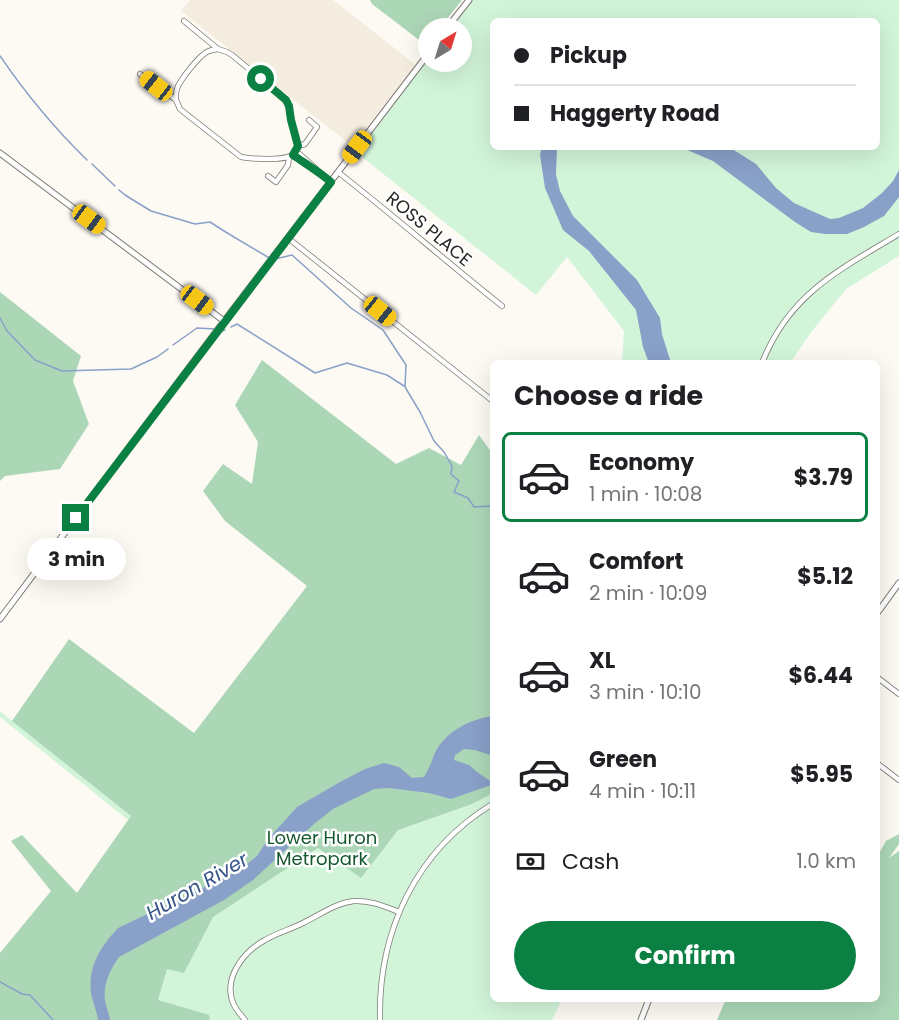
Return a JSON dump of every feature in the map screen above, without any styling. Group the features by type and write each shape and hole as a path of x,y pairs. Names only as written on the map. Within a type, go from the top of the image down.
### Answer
{"street":[{"path":"455,18 469,0"},
{"path":"184,21 218,49 232,55 284,98 289,106 294,152 305,164 314,168 331,182"},
{"path":"218,49 203,54 178,86 175,96 180,109 241,157 294,152"},
{"path":"0,619 418,67"},
{"path":"140,74 176,100"},
{"path":"268,176 276,182 294,152 305,144 317,127 309,120"},
{"path":"0,153 224,321"},
{"name":"ROSS PLACE","path":"338,172 502,306"},
{"path":"763,360 778,331 805,297 831,276 899,234"},
{"path":"288,238 490,399"},
{"path":"880,609 899,583"},
{"path":"880,680 899,694"},
{"path":"880,766 899,780"},
{"path":"381,1020 380,996 383,970 388,945 399,912 414,883 434,855 461,827 490,806"},
{"path":"245,1020 234,1005 230,987 237,967 257,945 346,902 369,902 399,912"},
{"path":"641,1020 648,1002"}],"shaded area":[{"path":"190,0 333,0 416,65 352,146 181,11"}],"green space":[{"path":"370,0 462,0 448,18 418,18 418,39 372,4"},
{"path":"473,0 899,0 899,256 846,289 792,360 622,360 624,331 567,257 536,295 357,153 418,72 472,72 472,18 459,18"},
{"path":"0,292 81,356 73,381 89,424 60,469 5,476 0,481"},
{"name":"Lower Huron Metropark","path":"262,360 396,464 429,448 461,465 479,435 490,450 490,795 472,804 398,830 361,878 318,848 213,917 184,973 167,969 158,1000 209,1015 210,1020 0,1020 0,953 51,891 11,841 22,835 77,893 131,816 12,721 69,639 194,733 307,586 225,521 203,491 223,464 252,484 258,442 235,405"},
{"name":"Lower Huron Metropark","path":"271,371 490,657 490,1002 561,1002 552,1020 0,1020 0,1004 128,820 0,717 0,711 131,816 365,511 239,413"},
{"path":"899,834 899,844 889,858 899,851 899,1020 717,1020 725,1002 880,1002 880,852 886,841"}],"water":[{"path":"541,150 557,150 556,175 560,191 573,216 637,280 660,318 670,360 648,360 636,310 589,251 563,230 545,188"},
{"path":"687,150 734,150 756,164 776,188 794,203 830,219 839,218 863,208 882,193 899,170 899,197 884,216 847,234 811,232 713,161"},
{"path":"490,717 490,755 464,749 455,755 454,760 469,765 490,781 490,785 451,799 429,793 389,788 374,789 333,809 253,880 224,900 119,957 110,972 105,988 105,1000 110,1020 98,1020 91,992 92,974 101,949 118,928 240,870 257,856 268,839 297,807 365,769 384,763 399,767 412,778 424,777 438,747 444,740 451,733 475,720"}],"waterway":[{"path":"0,56 41,110 87,160"},
{"path":"92,164 115,186"},
{"path":"119,190 151,211 195,224 210,222 271,259"},
{"path":"275,259 292,255 351,308 383,330 406,365 405,387 434,441 452,466 451,474 459,481 454,492 468,498 474,507 490,506"},
{"path":"0,318 7,331 35,360 62,371 131,369 157,357 168,349"},
{"path":"231,327 237,324 315,373 347,363 387,375 404,386"},
{"path":"173,345 197,328 215,329"},
{"path":"219,330 225,330"},
{"path":"0,982 22,994 30,995 53,1020"}],"route":[{"path":"76,518 331,182 293,155 298,146 289,106 282,96 261,79"}],"water label":[{"name":"Huron River","path":"197,886"}]}
